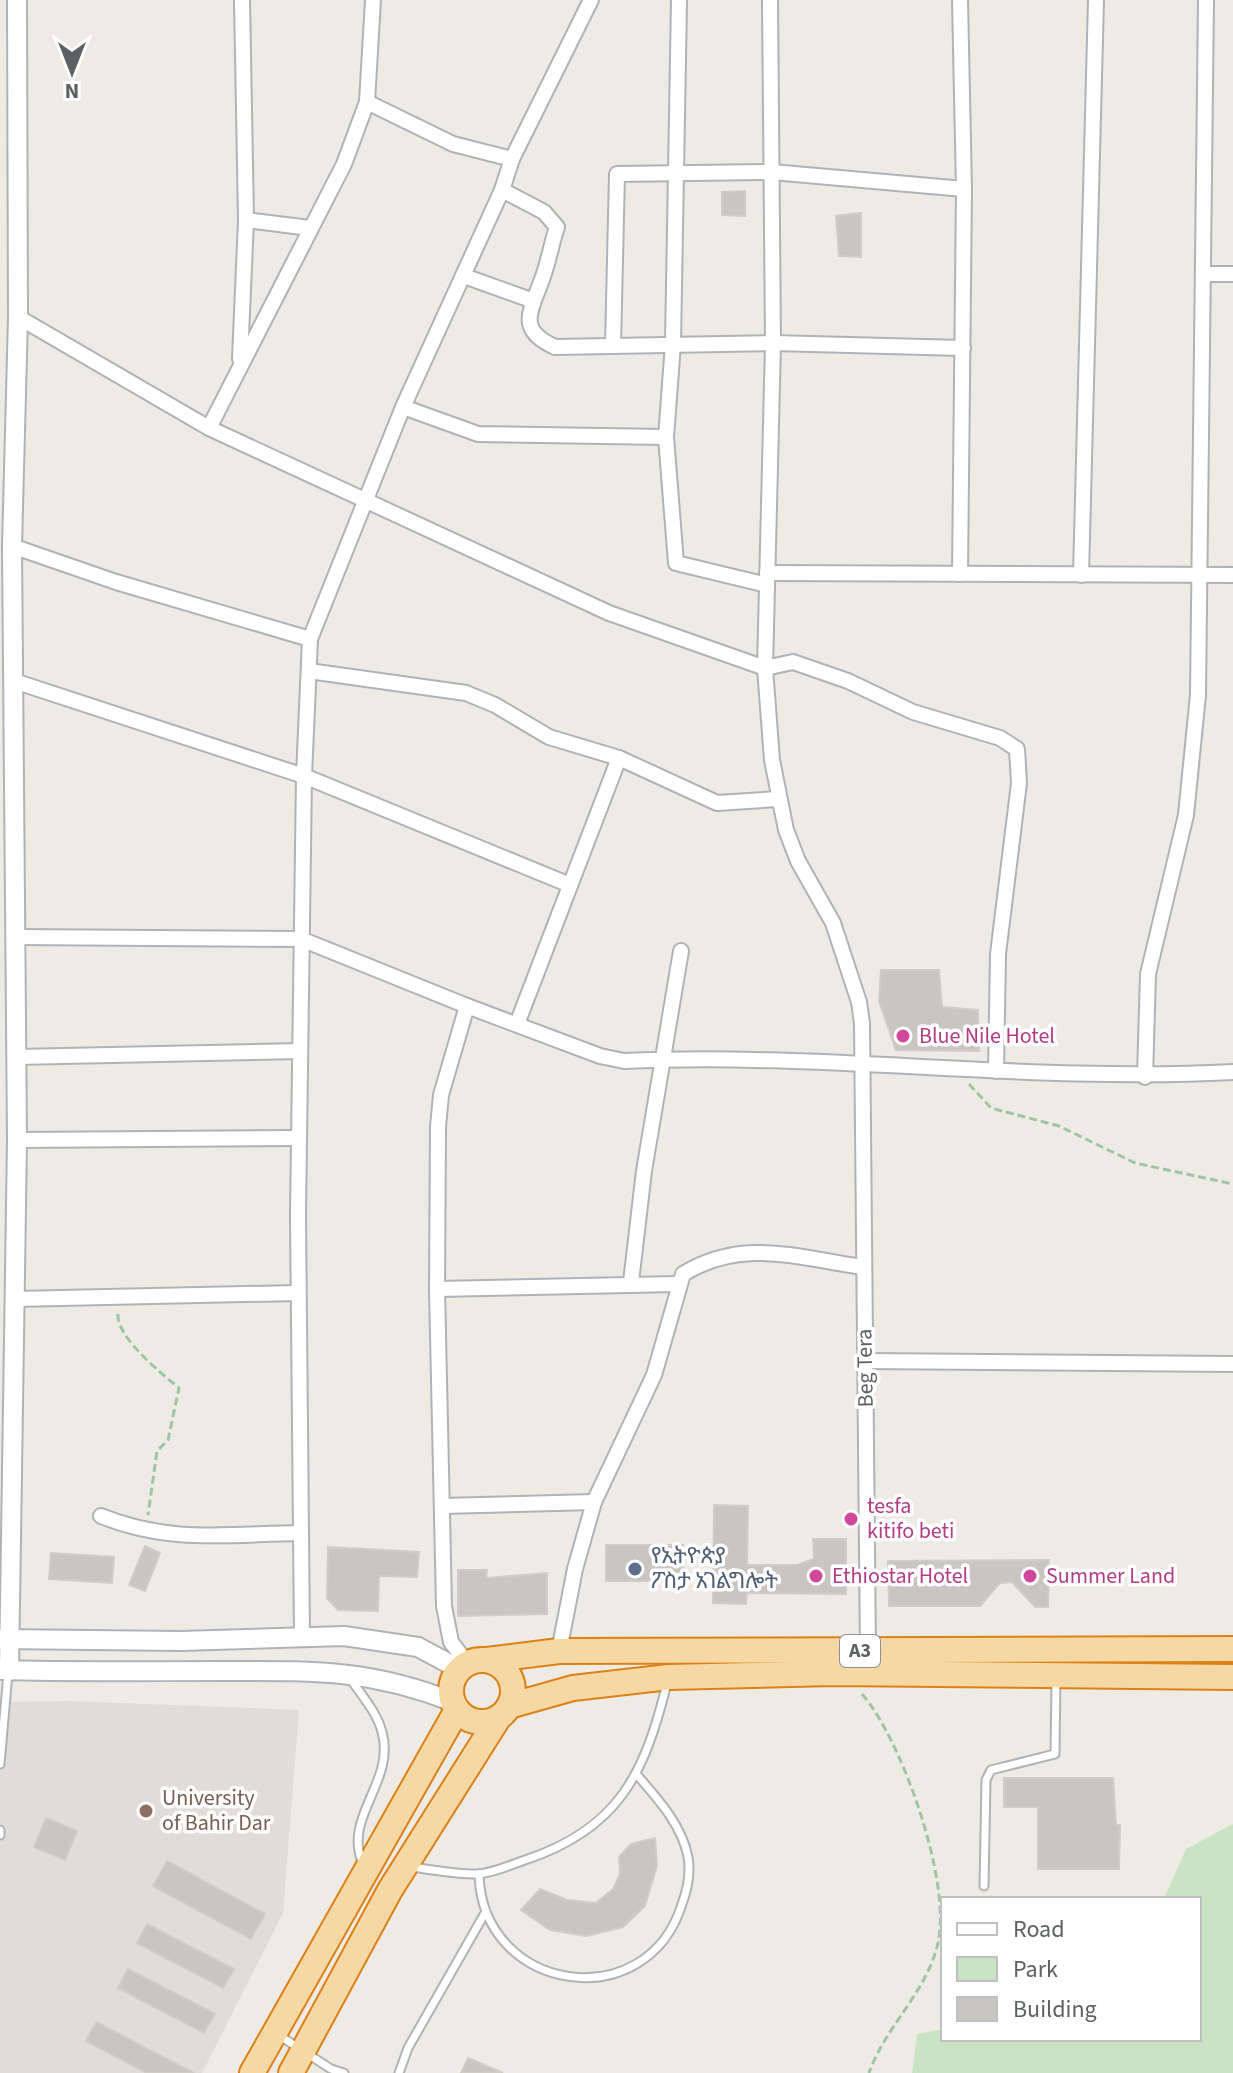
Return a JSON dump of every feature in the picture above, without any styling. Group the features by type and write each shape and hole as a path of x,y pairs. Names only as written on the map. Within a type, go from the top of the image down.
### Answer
{"highway":[{"name":"A3","path":"455,1706 477,1721 573,1688 669,1677 833,1673 868,1662 1233,1649"},
{"name":"A3","path":"471,1664 559,1651 868,1662 1056,1676 1233,1677"},
{"path":"252,2073 455,1706 451,1684 471,1664 507,1672 512,1683 504,1712 405,1866 296,2063"}],"street":[{"path":"17,0 18,317 6,544 14,681 16,937 8,1057 17,1140 4,1670 306,1670 347,1673 411,1685 455,1706"},
{"path":"240,363 246,220 242,0"},
{"path":"209,428 344,164 367,102 373,0"},
{"path":"306,1670 302,1637 297,1293 304,776 310,639 403,407 502,190 512,159 591,0"},
{"path":"679,0 673,344 666,437 676,563 767,579 960,574 1233,575"},
{"name":"Beg Tera","path":"770,0 773,343 765,668 778,799 798,861 833,923 853,983 862,1023 868,1662"},
{"path":"960,0 964,189 960,574"},
{"path":"1081,575 1096,0"},
{"path":"1145,1077 1148,974 1186,815 1198,695 1206,0"},
{"path":"367,102 453,144 512,159"},
{"path":"613,346 617,174 772,172 964,189"},
{"path":"502,190 544,212 557,227 542,281 531,300 529,325 538,340 555,347 773,343 963,348"},
{"path":"246,220 310,228"},
{"path":"1203,274 1233,274"},
{"path":"464,276 531,300"},
{"path":"18,317 209,428 365,503 609,613 765,668 793,662 848,681 913,712 1000,738 1017,749 1019,783 998,954 996,1071"},
{"path":"403,407 478,434 666,437"},
{"path":"6,544 116,582 310,639"},
{"path":"309,671 466,693 495,705 549,737 619,758 717,803 778,799"},
{"path":"14,681 304,776 570,885"},
{"path":"517,1024 619,758"},
{"path":"16,937 301,939 467,1006 612,1059 863,1061 996,1071 1145,1077 1233,1072"},
{"path":"631,1282 644,1171 681,951"},
{"path":"467,1006 441,1095 437,1289 446,1623 451,1642 471,1664"},
{"path":"8,1057 299,1051"},
{"path":"17,1140 298,1138"},
{"path":"559,1651 575,1569 594,1502 654,1375 677,1284 683,1274 700,1263 735,1252 760,1251 863,1267"},
{"path":"437,1289 631,1282 677,1284"},
{"path":"15,1299 297,1293"},
{"path":"865,1361 1233,1364"},
{"path":"442,1506 594,1502"},
{"path":"101,1516 146,1531 177,1537 300,1533"},
{"path":"4,1639 384,1639 471,1664"}],"lane":[{"path":"0,1764 4,1670"},
{"path":"347,1673 381,1728 385,1752 383,1774 356,1834 356,1849 365,1868"},
{"path":"984,1886 986,1780 991,1770 1055,1754 1056,1676"},
{"path":"405,1866 479,1874 541,1855 581,1834 611,1811 637,1775 655,1732 669,1677"},
{"path":"479,1874 485,1913 493,1930 540,1969 561,1978 593,1977 639,1965 660,1945 677,1921 689,1882 688,1856 677,1827 637,1775"},
{"path":"399,2073 408,2048 485,1913"},
{"path":"274,2033 296,2063 344,2073"}],"path":[{"path":"962,1069 971,1088 991,1108 1059,1126 1135,1163 1233,1184"},
{"path":"119,1297 117,1321 133,1344 179,1388 168,1440 157,1451 146,1531"},
{"path":"833,1673 863,1695 881,1717 909,1778 932,1851 940,1921 938,1943 916,1994 869,2073"}],"shaded area":[{"name":"University of Bahir Dar","path":"69,1701 299,1710 283,1913 202,2073 0,2073 0,1702"}],"green space":[{"path":"1233,1824 1233,2073 912,2073 917,2034 941,2029 941,2041 1201,2041 1201,1897 1165,1897 1186,1849"}],"building":[{"path":"745,191 745,216 722,215 722,192"},
{"path":"861,213 861,257 839,256 836,216"},
{"path":"881,970 939,970 942,1007 978,1010 979,1051 896,1050 879,1001"},
{"path":"714,1505 748,1506 747,1565 797,1565 814,1559 813,1539 846,1539 846,1594 747,1593 746,1604 713,1603"},
{"path":"606,1545 683,1545 683,1581 606,1581"},
{"path":"145,1546 160,1553 145,1591 129,1585"},
{"path":"328,1547 419,1552 417,1577 379,1576 378,1611 338,1610 327,1598"},
{"path":"51,1553 114,1557 112,1583 49,1579"},
{"path":"1049,1560 1048,1607 1035,1607 1012,1582 1000,1583 980,1606 889,1606 888,1561"},
{"path":"458,1570 487,1570 486,1578 547,1573 547,1614 458,1616"},
{"path":"1004,1778 1113,1778 1116,1825 1120,1825 1119,1869 1038,1869 1038,1807 1004,1807"},
{"path":"46,1818 77,1831 65,1860 34,1847"},
{"path":"655,1838 657,1866 645,1906 623,1927 586,1936 550,1930 521,1910 540,1889 567,1900 596,1903 613,1889 620,1874 619,1857 631,1844"},
{"path":"167,1861 265,1914 251,1939 153,1886"},
{"path":"147,1924 234,1969 223,1988 137,1943"},
{"path":"128,1969 215,2014 204,2033 118,1988"},
{"path":"96,2022 194,2073 147,2073 86,2041"},
{"path":"468,2058 503,2073 461,2073"}],"place":[{"name":"Blue Nile Hotel","path":"903,1036"},
{"name":"tesfa kitifo beti","path":"851,1519"},
{"name":"የኢትዮጵያ ፖስታ አገልግሎት","path":"635,1569"},
{"name":"Ethiostar Hotel","path":"816,1576"},
{"name":"Summer Land","path":"1030,1576"},
{"name":"University of Bahir Dar","path":"146,1811"}]}
